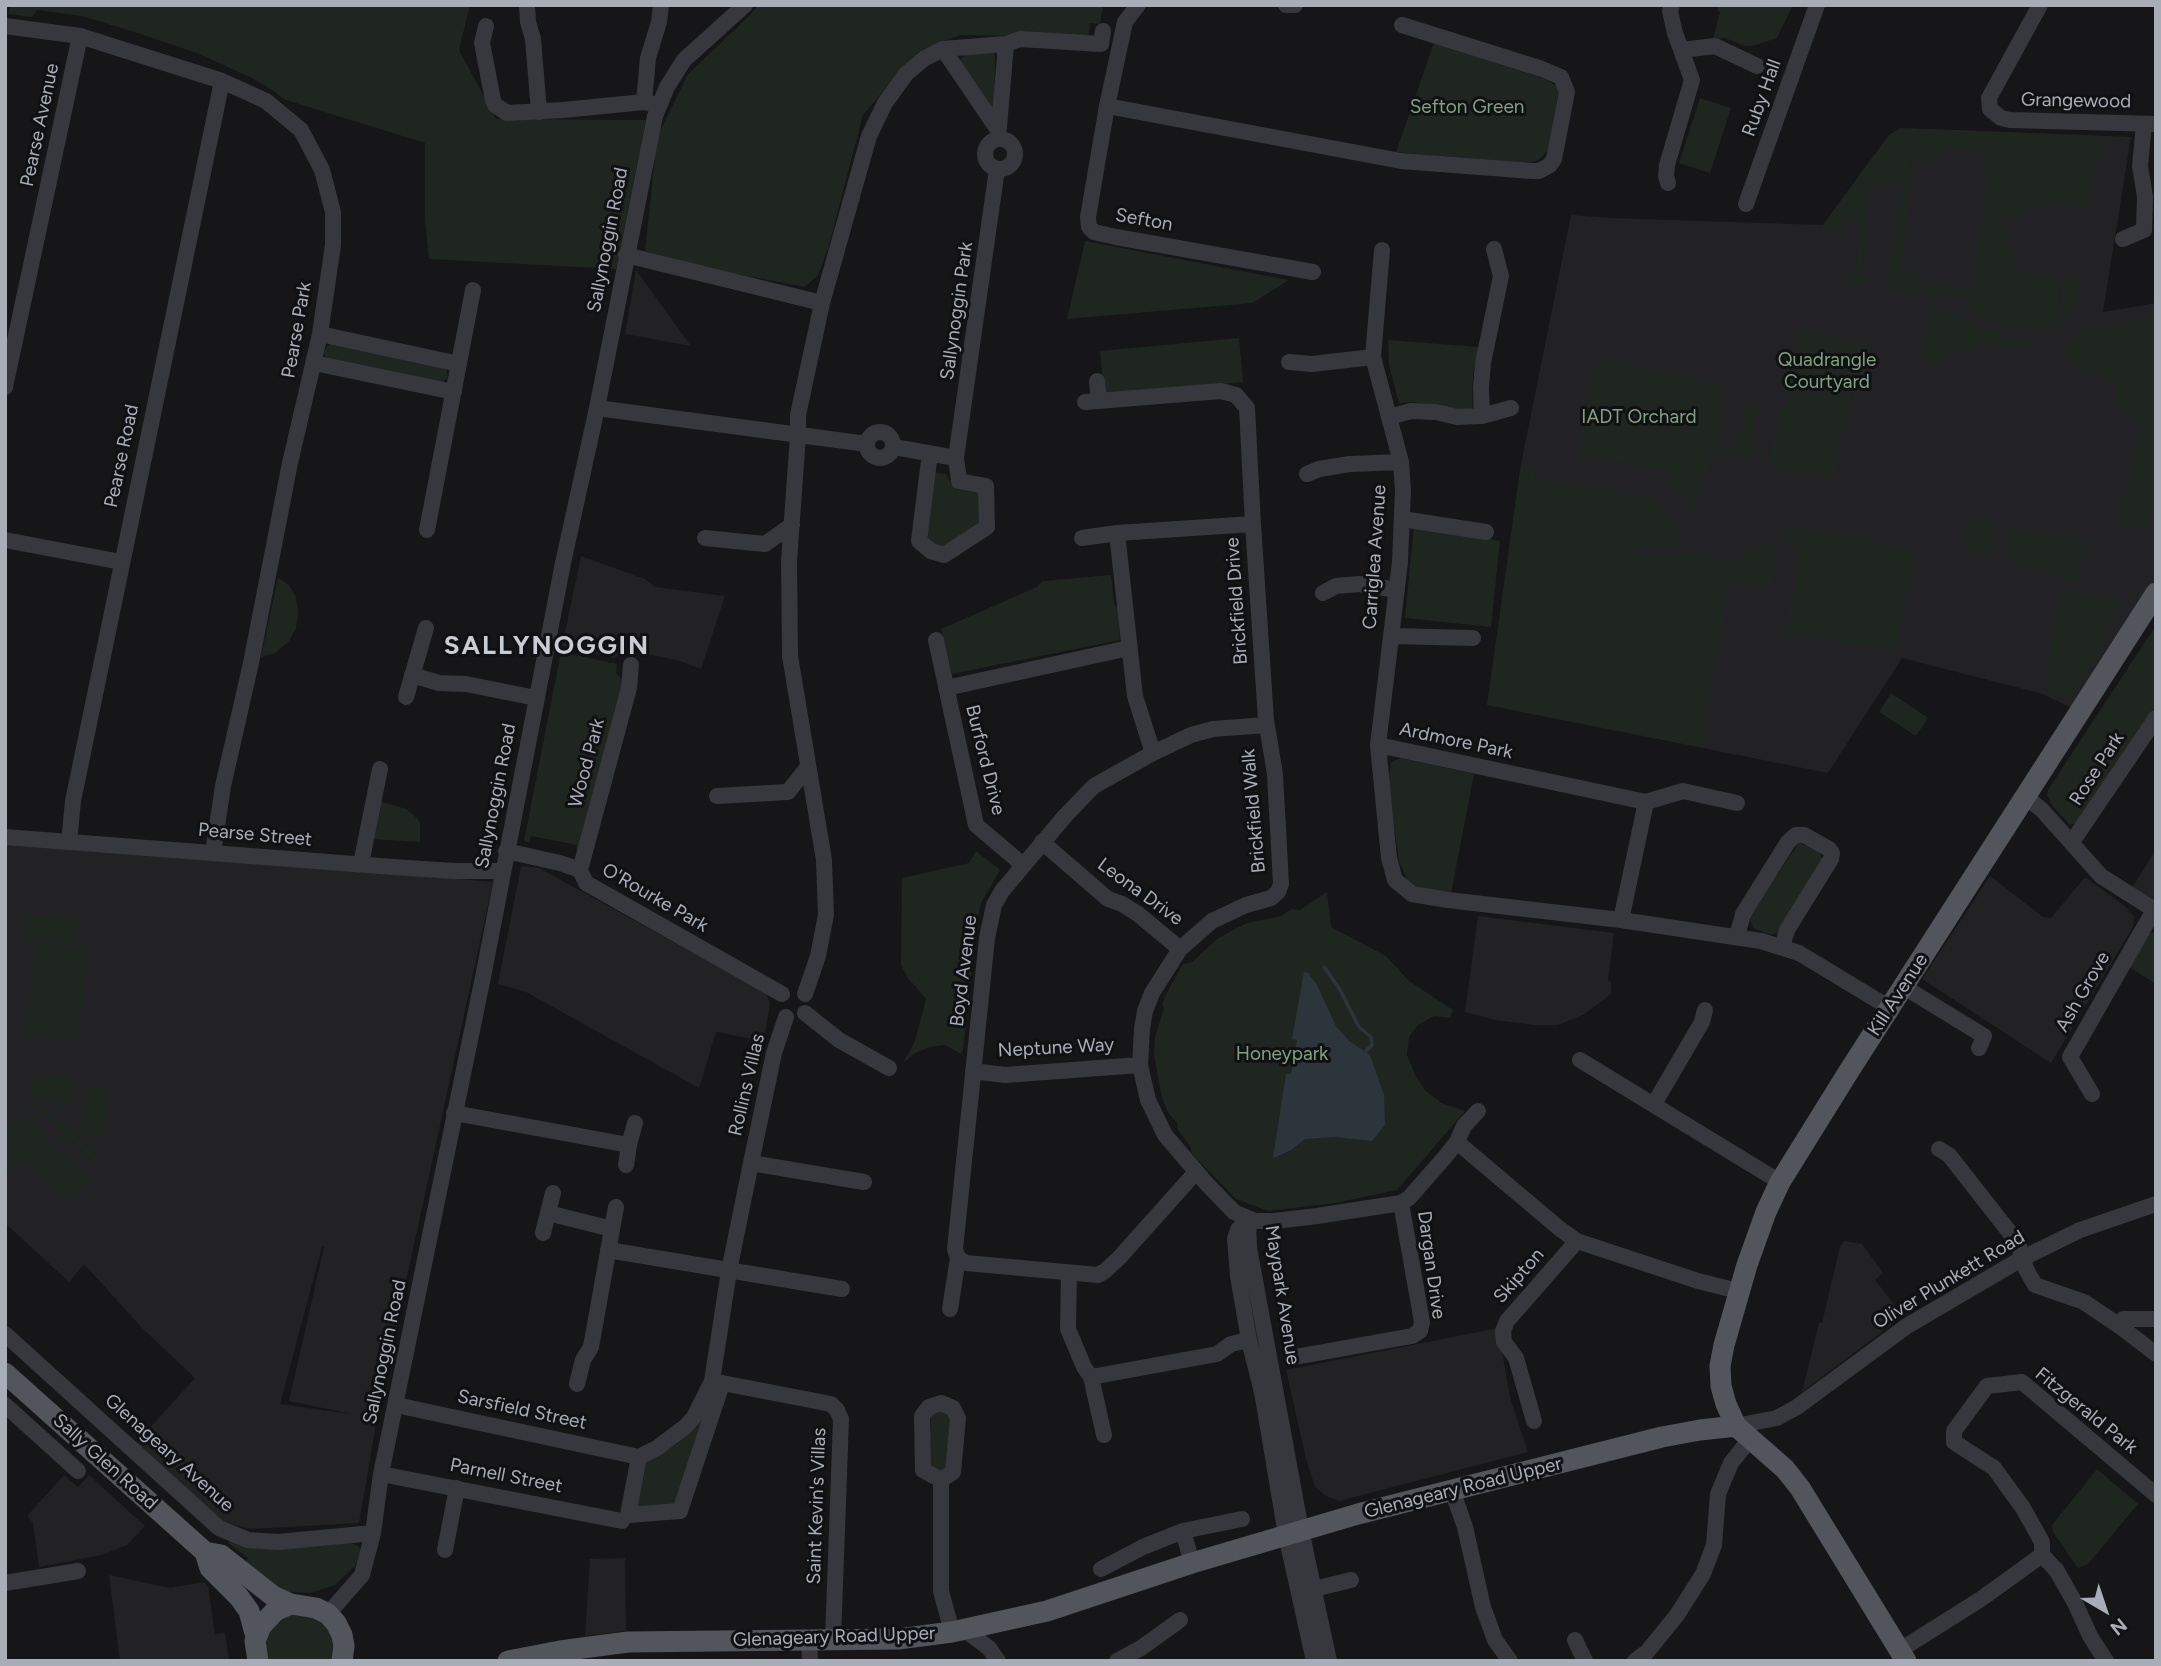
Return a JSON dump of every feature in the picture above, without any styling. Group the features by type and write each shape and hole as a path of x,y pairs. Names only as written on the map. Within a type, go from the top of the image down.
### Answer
{"main road":[{"name":"Kill Avenue","path":"1743,1432 1723,1392 1720,1366 1738,1291 1766,1212 1780,1182 2156,593"},
{"name":"Sally Glen Road","path":"5,1373 205,1552 210,1568 249,1611 256,1636 258,1661"},
{"name":"Glenageary Road Upper","path":"508,1661 613,1652 810,1651 832,1640 898,1639 958,1631 1048,1611 1294,1532 1452,1490 1662,1437 1700,1430 1743,1432"},
{"path":"1743,1432 1785,1469 1800,1488 1903,1655"},
{"name":"Sally Glen Road","path":"205,1552 221,1555 273,1596 291,1604 307,1605 328,1615"},
{"path":"256,1636 270,1615 291,1604"},
{"path":"328,1615 342,1634 345,1659"}],"street":[{"path":"527,5 533,39 539,112"},
{"path":"486,26 482,43 495,105 507,113 652,104 648,58 662,9 660,5"},
{"name":"Sallynoggin Road","path":"328,1615 362,1574 373,1533 381,1474 484,972 563,563 597,408 648,146 652,104 667,87 684,60 745,5"},
{"name":"Sefton","path":"1138,5 1125,22 1107,106 1088,217 1089,226 1094,232 1313,272"},
{"path":"1286,5 1296,5"},
{"path":"1668,183 1667,165 1692,80 1675,33 1670,11 1672,5"},
{"name":"Ruby Hall","path":"1746,204 1817,5"},
{"name":"Grangewood","path":"2040,5 1989,97 1990,109 2001,118 2010,120 2150,124"},
{"path":"1107,106 1401,161 1532,171 1547,169 1554,159 1567,92 1561,76 1402,25"},
{"name":"Pearse Park","path":"5,26 80,36 222,81 266,101 301,130 322,170 333,212 333,245 320,334 290,463 251,663 223,786 213,853"},
{"path":"805,994 790,989 782,994 778,1004 782,1014 796,1018 805,1013 808,1004 805,994 818,956 826,915 824,860 790,656 789,561 798,415 822,303 869,136 885,103 906,74 925,58 943,49 1006,44 1020,39 1101,44 1102,32"},
{"name":"Pearse Avenue","path":"5,387 80,36"},
{"name":"Sallynoggin Park","path":"956,458 998,169 988,162 985,153 998,134 1006,44"},
{"path":"1682,50 1715,46 1757,66"},
{"path":"943,49 998,134"},
{"name":"Pearse Road","path":"69,842 73,801 121,562 222,81"},
{"path":"2123,239 2144,230 2145,197 2140,166 2150,124"},
{"path":"1482,416 1483,362 1502,276 1494,249"},
{"name":"Carriglea Avenue","path":"1378,745 1397,590 1402,519 1401,462 1373,356 1382,250"},
{"path":"626,255 822,303"},
{"path":"427,530 473,290"},
{"path":"320,334 459,364"},
{"path":"1289,362 1312,364 1373,356"},
{"path":"314,363 454,392"},
{"path":"1097,381 1092,401 1221,391 1236,395 1247,408 1252,524"},
{"path":"597,408 867,444 873,434 883,432 890,436 894,447 930,453 956,458 959,481 986,486 987,527 944,555 931,551 919,541 930,453"},
{"path":"1389,417 1411,411 1436,412 1457,417 1482,416 1511,408"},
{"path":"1307,474 1319,469 1350,464 1401,462"},
{"path":"1402,519 1486,532"},
{"name":"Brickfield Drive","path":"1082,538 1117,533 1252,524 1267,726"},
{"path":"765,544 792,525"},
{"path":"1117,533 1135,696 1153,753"},
{"path":"705,538 765,544 789,561"},
{"path":"5,540 121,562"},
{"path":"1323,593 1336,586 1360,584 1397,590"},
{"path":"405,697 426,628"},
{"path":"1391,636 1473,638"},
{"name":"Burford Drive","path":"936,640 976,825 1023,865"},
{"name":"Burford Drive","path":"946,688 1129,648"},
{"name":"Wood Park","path":"580,870 629,688 631,666"},
{"path":"412,675 439,683 466,684 536,698"},
{"name":"Rose Park","path":"2072,842 2156,718"},
{"name":"Boyd Avenue","path":"950,1309 958,1258 955,1249 973,1071 994,905 1002,891 1042,842 1078,800 1094,786 1191,735 1213,729 1267,726"},
{"name":"Brickfield Walk","path":"1180,949 1213,921 1245,905 1271,898 1278,892 1281,884 1275,774 1267,726"},
{"name":"Ardmore Park","path":"1646,802 1378,745 1389,858 1395,880 1412,894 1737,936 1799,953 1890,1009"},
{"path":"788,792 807,768"},
{"path":"361,864 380,769"},
{"path":"1621,920 1646,802 1683,790 1737,803"},
{"path":"717,796 788,792 815,807"},
{"name":"Ash Grove","path":"2026,797 2042,810 2101,876 2155,911 2070,1057 2092,1094"},
{"path":"1737,936 1743,914 1788,842 1796,835 1804,835 1829,849 1832,853 1831,859 1787,930 1782,947"},
{"name":"Pearse Street","path":"5,837 454,871 502,871"},
{"name":"Leona Drive","path":"1042,842 1108,899 1138,914 1180,949"},
{"name":"O'Rourke Park","path":"506,851 580,870 586,883 782,994"},
{"path":"1180,949 1161,975 1145,1011 1140,1065 1148,1100 1157,1121 1196,1172 1229,1208 1248,1219 1275,1221 1401,1203 1409,1198 1457,1142 1464,1126 1478,1111"},
{"path":"1904,986 1984,1035 1979,1048"},
{"path":"1654,1104 1702,1022 1705,1010"},
{"path":"805,1013 839,1040 889,1068"},
{"name":"Rollins Villas","path":"639,1457 657,1448 685,1427 717,1383 729,1271 774,1053 786,1017"},
{"path":"1580,1060 1780,1182"},
{"name":"Neptune Way","path":"973,1071 1005,1075 1140,1065"},
{"path":"454,1113 629,1145"},
{"path":"626,1166 635,1122"},
{"path":"1457,1142 1577,1241 1698,1281 1738,1291"},
{"path":"1939,1149 1949,1156 2018,1243 2026,1269 2035,1284 2084,1303 2152,1351"},
{"name":"Rollins Villas","path":"751,1163 864,1182"},
{"path":"958,1258 966,1263 1098,1275 1105,1271 1196,1172"},
{"path":"543,1233 553,1192"},
{"name":"Dargan Drive","path":"1296,1357 1412,1336 1420,1331 1422,1322 1401,1203"},
{"name":"Oliver Plunkett Road","path":"1743,1432 1797,1407 1907,1325 2023,1258 2080,1230 2156,1204"},
{"path":"577,1384 583,1360 591,1347 616,1207"},
{"path":"548,1213 612,1229"},
{"name":"Maypark Avenue","path":"1248,1219 1238,1230 1235,1239 1238,1276 1249,1340 1269,1391"},
{"name":"Maypark Avenue","path":"1248,1219 1249,1248 1269,1391 1294,1532"},
{"name":"Skipton","path":"1534,1421 1516,1359 1504,1342 1503,1331 1507,1321 1577,1241"},
{"path":"608,1250 842,1289"},
{"path":"1069,1274 1068,1329 1091,1377 1104,1435"},
{"path":"2118,1325 2123,1319 2155,1319 2150,1332 2152,1351"},
{"name":"Glenageary Avenue","path":"5,1334 219,1528 248,1540 278,1542 373,1533"},
{"path":"1091,1377 1217,1354 1231,1345 1249,1340"},
{"name":"Fitzgerald Park","path":"2106,1661 2090,1636 2057,1570 2042,1555 2042,1542 2023,1508 1994,1468 1954,1442 1954,1430 1987,1386 2022,1382 2156,1496"},
{"path":"639,1457 625,1518 680,1511 717,1383"},
{"name":"Saint Kevin's Villas","path":"717,1383 831,1404 837,1410 841,1419 832,1640"},
{"path":"5,1405 78,1471"},
{"name":"Sarsfield Street","path":"396,1405 639,1457"},
{"path":"1643,1658 1677,1615 1703,1574 1714,1545 1718,1494 1743,1432"},
{"name":"Parnell Street","path":"381,1474 625,1518"},
{"path":"941,1480 941,1591 958,1631 989,1648 998,1661"},
{"path":"445,1550 457,1488"},
{"path":"1452,1490 1465,1527 1483,1607 1495,1640 1510,1661"},
{"path":"1101,1569 1143,1547 1183,1531 1242,1519"},
{"path":"1183,1531 1192,1563"},
{"path":"1294,1532 1314,1589 1329,1661"},
{"path":"1294,1532 1314,1661"},
{"path":"1903,1655 2042,1555"},
{"path":"5,1583 78,1571"},
{"path":"1314,1589 1351,1580"},
{"path":"1117,1661 1146,1654 1180,1620"},
{"path":"1575,1640 1586,1661"}],"shaded area":[{"path":"1901,128 2131,137 2103,312 2156,303 2156,593 2080,712 2043,694 1902,658 1828,773 1487,705 1521,464 1571,215 1823,225 1889,135"},
{"path":"636,270 691,346 625,334"},
{"path":"581,556 645,579 655,587 725,596 701,669 680,661 632,651 614,658 562,646"},
{"path":"5,845 163,855 175,853 493,882 377,1418 359,1523 251,1529 224,1522 136,1443 195,1378 143,1329 84,1264 69,1282 5,1223","holes":["324,1247 289,1401 357,1415 280,1404"]},
{"path":"2156,850 2156,906 2130,891"},
{"path":"521,866 539,868 766,993 770,1003 764,1041 716,1032 699,1088 526,992 498,984"},
{"path":"1990,876 2043,917 2051,918 2085,877 2126,907 2134,917 2133,927 2051,1063 1922,979"},
{"path":"1478,916 1614,933 1608,980 1611,982 1611,994 1583,1015 1558,1025 1495,1020 1465,1012"},
{"path":"1304,972 1308,973 1317,985 1336,1026 1349,1041 1370,1055 1384,1095 1385,1125 1372,1141 1335,1137 1305,1139 1291,1150 1273,1158 1286,1074 1291,1074 1297,1040 1292,1039"},
{"path":"1844,1241 1862,1244 1883,1273 1875,1280 1903,1316 1802,1392 1840,1247"},
{"path":"1498,1328 1510,1398 1528,1452 1339,1501 1326,1496 1315,1487 1286,1370"},
{"path":"64,1475 78,1487 89,1475 145,1526 127,1545 102,1555 39,1567 33,1523 27,1516"},
{"path":"625,1558 626,1631 585,1636 590,1559"},
{"path":"109,1575 170,1588 205,1582 208,1586 215,1634 225,1633 229,1661 120,1661"}],"green space":[{"path":"11,5 470,5 459,50 496,119 646,120 616,269 429,259 425,221 425,143 283,99 252,78 197,53 141,34 82,16 37,10 32,17 8,14"},
{"path":"758,5 1103,5 1100,24 1090,23 1088,37 960,35 923,49 863,115 828,249 818,275 805,287 711,269 645,251 657,137 688,74"},
{"path":"1720,5 1793,5 1777,38 1745,46 1725,38 1713,39"},
{"name":"Sefton Green","path":"1434,43 1545,79 1556,86 1559,91 1548,150 1543,156 1537,161 1522,163 1396,152"},
{"path":"990,50 995,55 994,117 959,61 967,53"},
{"path":"1700,98 1731,108 1710,173 1679,163"},
{"path":"1901,128 2131,137 2102,140 2087,204 2094,206 2093,210 2052,202 2051,208 2041,205 2039,209 2024,205 2017,219 2003,217 2001,231 2007,233 2004,250 2018,253 2015,266 2019,273 2024,274 2028,270 2060,280 2054,326 2034,329 2003,324 1965,308 1967,300 1938,292 1936,298 1926,296 1928,283 1974,288 1988,171 1983,170 1985,150 1940,145 1937,163 1912,161 1902,268 1921,271 1918,294 1885,289 1882,281 1889,282 1903,178 1871,189 1861,277 1868,279 1863,284 1851,281 1849,271 1855,272 1863,222 1845,220 1842,233 1822,231 1823,225 1889,135"},
{"path":"1085,241 1289,280 1252,303 1067,319"},
{"path":"2066,274 2081,277 2075,311 2067,323 2058,325"},
{"path":"1932,311 1957,316 2008,338 2035,341 2040,345 2003,350 1977,343 1973,354 1948,348 1945,359 1940,359 1936,366 1919,357"},
{"path":"2156,314 2156,493 2147,529 2117,523 2144,430 2140,421 2116,404 2115,383 2057,354 2076,334"},
{"name":"Quadrangle Courtyard","path":"1800,330 1872,344 1859,396 1851,394 1832,478 1770,465 1780,410 1786,410"},
{"path":"1239,338 1243,382 1104,395 1100,351"},
{"path":"1388,340 1479,347 1474,367 1473,410 1456,411 1437,405 1399,403 1389,365"},
{"path":"332,341 446,367 448,377 442,383 328,361 323,352"},
{"name":"IADT Orchard","path":"1596,361 1624,364 1722,385 1720,397 1724,398 1715,447 1732,450 1728,458 1709,454 1705,475 1701,475 1694,514 1664,469 1578,456"},
{"path":"1746,402 1758,404 1749,458 1736,456"},
{"path":"1521,464 1536,466 1535,478 1647,497 1656,502 1686,547 1644,547 1635,554 1692,554 1727,561 1740,559 1770,541 1777,550 1769,586 1764,588 1729,581 1700,747 1487,705"},
{"path":"935,473 946,474 952,485 978,491 984,522 943,549 926,540"},
{"path":"1980,521 1992,525 1993,530 1987,556 1962,547 1966,528"},
{"path":"1414,524 1500,541 1491,627 1405,618"},
{"path":"1794,526 1915,550 1897,647 1786,635 1801,550 1788,547 1780,534"},
{"path":"2018,528 2089,542 2075,583 2006,560 2011,533"},
{"path":"1111,575 1114,603 1119,611 1120,640 952,674 941,629 1037,587 1043,581"},
{"path":"278,578 289,585 296,597 296,628 289,641 275,653 261,657"},
{"path":"2063,588 2118,601 2101,650 2071,698 2044,687"},
{"path":"2156,625 2156,707 2084,816 2070,825 2051,804 2048,790"},
{"path":"561,652 617,664 616,673 623,686 580,850 576,850 577,845 531,836 529,842 524,841"},
{"path":"1891,693 1928,718 1916,736 1879,712"},
{"path":"1401,758 1474,774 1451,894 1409,885 1399,861 1388,782 1391,762"},
{"path":"379,801 406,809 418,819 420,842 372,839"},
{"path":"1799,843 1820,852 1823,862 1778,933 1771,935 1753,928 1749,917"},
{"path":"976,851 1000,870 981,903 978,916 963,1049 961,1054 945,1045 930,1047 915,1053 903,1063 915,1041 926,999 901,965 902,878 969,863"},
{"name":"Honeypark","path":"1327,892 1331,927 1386,956 1409,981 1453,1010 1450,1018 1434,1016 1418,1025 1409,1037 1407,1055 1425,1090 1441,1103 1465,1111 1397,1190 1335,1203 1268,1211 1236,1199 1192,1154 1190,1146 1178,1130 1177,1123 1167,1111 1161,1094 1154,1055 1155,1037 1165,996 1183,964 1192,962 1217,939 1247,923 1281,916 1292,909 1300,910"},
{"path":"28,914 78,918 76,944 25,939"},
{"path":"2156,931 2156,984 2129,967 2147,934"},
{"path":"35,942 87,947 78,1041 26,1036"},
{"path":"32,1073 76,1079 72,1104 29,1099"},
{"path":"86,1086 110,1089 103,1138 79,1134"},
{"path":"37,1101 100,1159 96,1163 33,1106"},
{"path":"22,1114 45,1136 43,1139 90,1182 71,1202 25,1160 32,1151 11,1173 5,1167 5,1131"},
{"path":"708,1400 678,1501 672,1506 635,1509 642,1463 679,1442 696,1424"},
{"path":"941,1409 951,1415 951,1464 941,1472 930,1466 929,1461 931,1416"},
{"path":"2097,1469 2138,1504 2088,1564 2078,1568 2053,1532 2052,1525"},
{"path":"231,1539 349,1542 362,1551 355,1566 335,1585 310,1593 292,1592 279,1590 244,1565 248,1558 228,1543"},
{"path":"309,1611 334,1633 335,1661 261,1661 259,1651 277,1615"}],"waterway":[{"path":"1324,967 1339,988 1359,1027 1371,1037 1372,1045 1366,1051"}],"district":[{"name":"SALLYNOGGIN","path":"547,646"}]}
